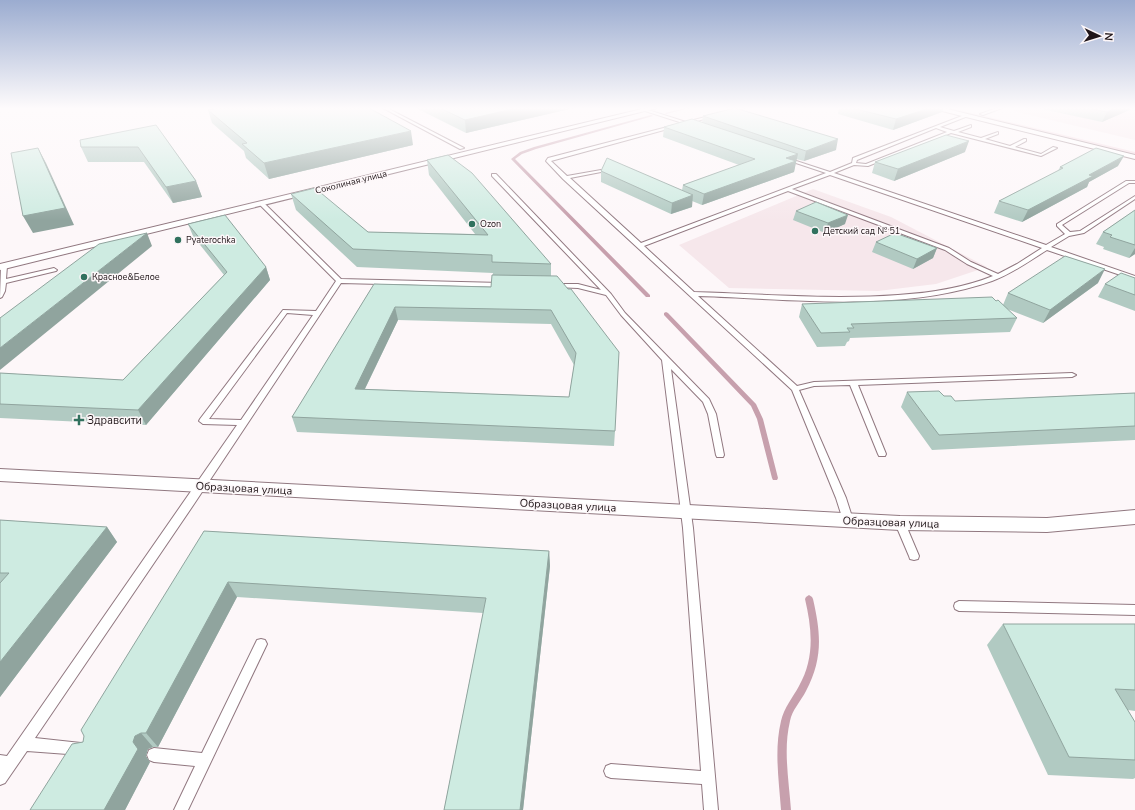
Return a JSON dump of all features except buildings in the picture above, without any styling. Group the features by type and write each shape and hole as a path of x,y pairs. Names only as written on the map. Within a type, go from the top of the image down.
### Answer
{"street":[{"name":"Соколиная улица","path":"260,200 471,146"},
{"name":"Соколиная улица","path":"1,263 488,146"},
{"path":"1089,146 1135,157"},
{"path":"1113,146 1135,151"},
{"name":"Образцовая улица","path":"0,475 900,522 1019,526 1092,522 1135,517"}],"lane":[{"path":"458,146 462,148"},
{"path":"601,146 548,161 795,389 838,491 848,520"},
{"path":"854,164 855,159 890,146"},
{"path":"639,246 790,190 854,164 866,165 917,146"},
{"path":"1007,146 1041,155 1055,148"},
{"path":"780,156 1135,278"},
{"path":"565,178 599,172"},
{"path":"494,175 609,294 623,314 706,401 712,414 720,455"},
{"path":"1069,234 1059,225 1128,182 1135,182"},
{"path":"790,190 947,249 969,263 998,276"},
{"path":"692,294 890,298 938,293 989,280 998,276 1020,265 1069,234 1080,233 1135,197"},
{"path":"260,200 339,281 507,285"},
{"path":"0,296 3,282 1,263"},
{"path":"3,282 54,270"},
{"path":"0,778 5,763 24,744 201,486 339,281"},
{"path":"546,286 578,286 609,294"},
{"path":"243,423 203,421 285,311 318,313"},
{"path":"666,360 688,528 711,810"},
{"path":"795,389 814,384 1072,375"},
{"path":"853,383 882,454"},
{"path":"900,522 914,556"},
{"path":"960,606 1135,610"},
{"path":"181,810 261,644"},
{"path":"24,744 91,750"},
{"path":"154,755 205,760"},
{"path":"610,771 708,778"}],"shaded area":[{"path":"1097,146 1109,146 1135,152 1135,155"},
{"name":"Детский сад № 51","path":"813,189 891,217 987,267 936,284 878,291 729,288 679,245"}],"waterway":[{"path":"543,146 521,153 513,159 648,296"},
{"path":"666,314 754,405 760,419 775,478"},
{"path":"786,810 782,755 783,733 786,718 790,709 808,679 812,668 815,634 809,599"}],"place":[{"name":"Ozon","path":"472,224"},
{"name":"Детский сад № 51","path":"815,231"},
{"name":"Pyaterochka","path":"178,240"},
{"name":"Красное&Белое","path":"84,277"},
{"name":"Здравсити","path":"79,420"}]}
